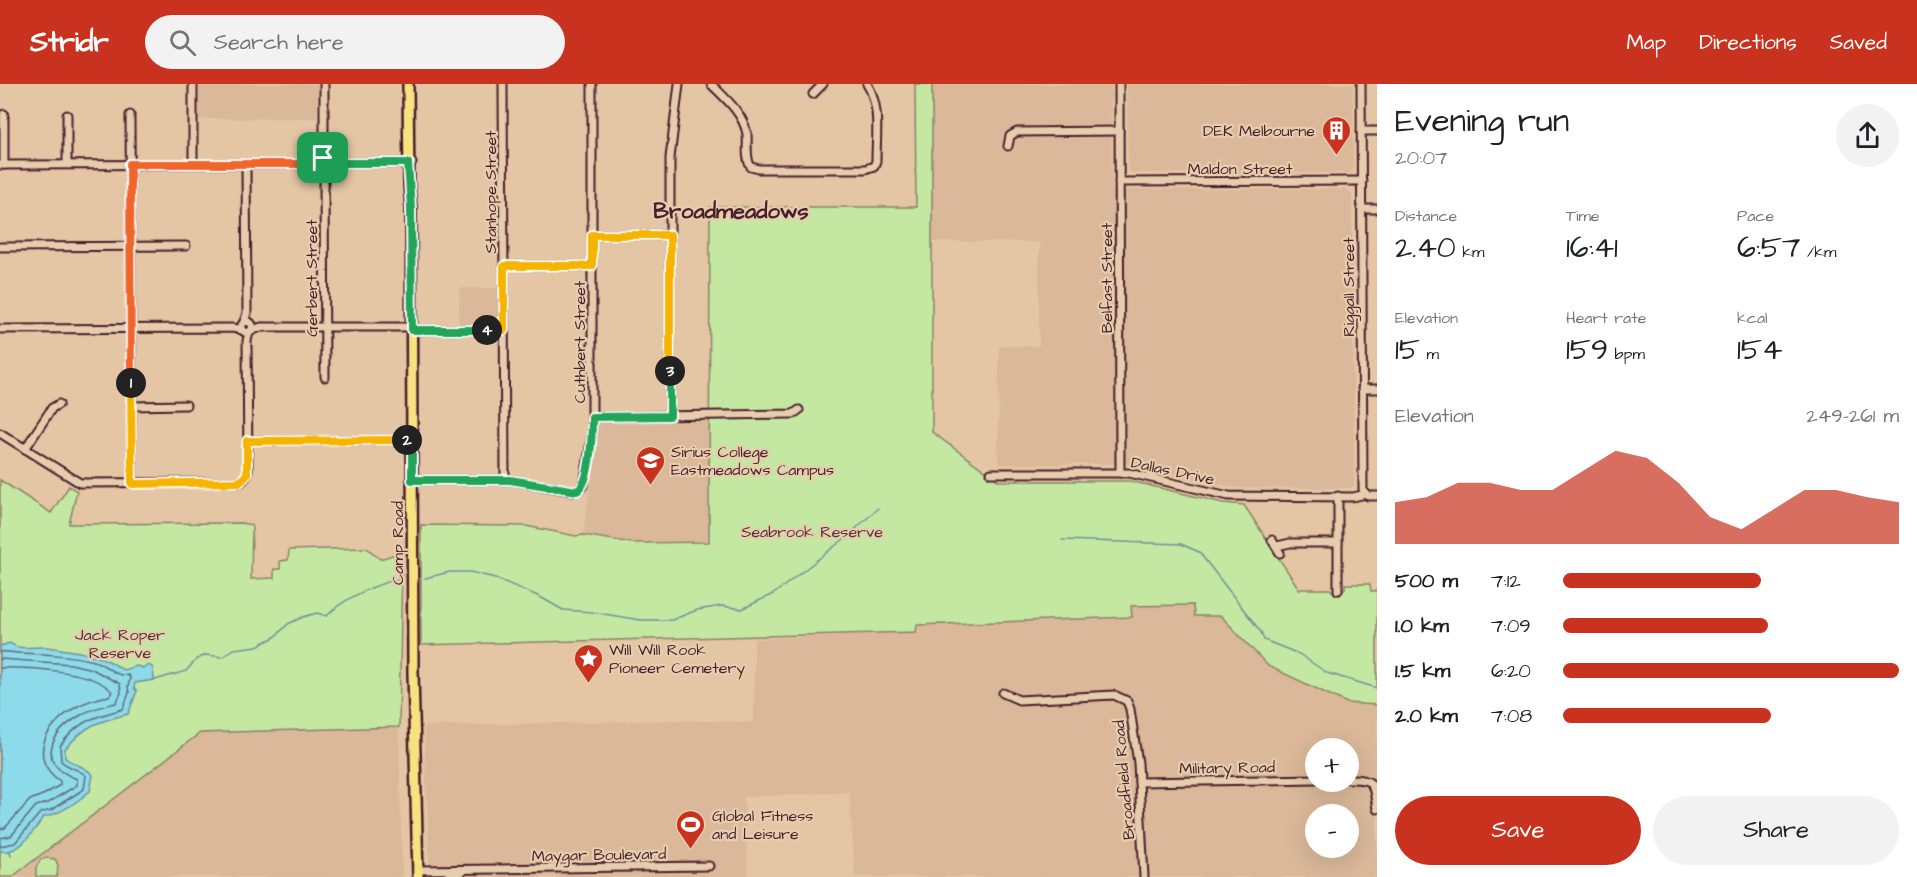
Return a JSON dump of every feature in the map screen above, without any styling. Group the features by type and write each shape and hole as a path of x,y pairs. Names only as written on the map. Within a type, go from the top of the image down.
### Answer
{"main road":[{"name":"Camp Road","path":"408,84 411,163"},
{"name":"Camp Road","path":"413,84 411,163 412,480 416,536 413,672 417,873"}],"street":[{"path":"193,84 193,164"},
{"name":"Gerbert Street","path":"324,84 326,378"},
{"name":"Stanhope Street","path":"503,84 505,480"},
{"name":"Cuthbert Street","path":"505,480 573,491 580,489 585,481 591,445 592,417 592,84"},
{"path":"670,416 670,158 679,84"},
{"path":"711,84 739,114 746,132 748,163 751,167 759,169 865,169 874,166 876,161 876,109 874,98 867,84"},
{"path":"813,94 823,84"},
{"name":"Belfast Street","path":"1119,84 1120,472"},
{"name":"Riggall Street","path":"1361,84 1364,492"},
{"path":"4,114 2,165 411,163"},
{"path":"67,115 67,164"},
{"path":"130,115 132,484"},
{"path":"1008,146 1010,136 1017,132 1119,131"},
{"path":"1361,131 1377,131"},
{"path":"0,433 80,483 233,484 243,481 247,474 246,164"},
{"name":"Maldon Street","path":"1119,182 1362,181"},
{"path":"1362,209 1377,209"},
{"path":"592,235 670,235"},
{"path":"0,247 186,246"},
{"path":"504,266 592,266"},
{"path":"0,329 261,327 504,330"},
{"path":"1362,389 1377,389"},
{"path":"25,449 52,408 59,404"},
{"path":"131,406 186,405"},
{"path":"592,417 793,414 799,410"},
{"path":"247,441 412,440"},
{"name":"Dallas Drive","path":"991,473 1120,472 1229,496 1348,496 1364,492"},
{"path":"412,480 505,480"},
{"path":"1364,492 1377,496"},
{"path":"1338,496 1338,590"},
{"path":"1276,546 1290,543 1338,543"},
{"name":"Broadfield Road","path":"1003,693 1019,700 1114,695 1127,700 1139,782 1144,877"},
{"path":"1359,778 1364,778 1370,782 1374,789 1377,809"},
{"name":"Military Road","path":"1139,782 1305,779"},
{"name":"Maygar Boulevard","path":"417,873 473,869 709,866"},
{"path":"446,877 473,869"}],"shaded area":[{"path":"199,84 318,84 317,118 199,119"},
{"path":"932,84 1111,84 1112,190 1346,189 1352,194 1354,485 1351,488 1236,488 1132,464 998,464 999,346 1039,346 1039,242 932,242"},
{"path":"1127,84 1353,84 1353,170 1351,173 1131,173 1128,169"},
{"path":"460,288 504,288 504,330 458,330"},
{"name":"Sirius College Eastmeadows Campus","path":"710,421 708,540 632,543 583,535 601,423"},
{"path":"1193,605 1194,616 1221,616 1268,666 1347,703 1377,705 1377,877 855,877 849,792 744,797 748,877 430,877 424,726 673,720 754,722 754,639 916,632 917,625 1131,618 1131,606"},
{"path":"399,727 402,877 12,877 200,733"}],"green space":[{"name":"Seabrook Reserve","path":"915,84 932,84 932,432 999,481 1130,481 1223,503 1244,505 1299,589 1330,589 1336,595 1340,595 1345,589 1345,584 1370,584 1371,591 1377,591 1377,705 1347,703 1268,666 1221,616 1194,616 1193,605 1131,606 1132,617 917,625 916,632 421,645 421,525 526,526 576,536 583,535 632,543 709,542 710,207 916,207"},
{"name":"Jack Roper Reserve","path":"0,480 51,513 69,486 77,491 69,524 241,523 252,525 251,579 274,578 274,569 280,569 280,561 288,560 289,550 367,548 380,559 399,553 402,557 399,727 200,733 12,877 0,877"},
{"path":"41,859 55,859 58,865 57,877 36,877 36,868"}],"water":[{"path":"10,643 23,648 47,647 87,654 115,664 123,670 149,665 153,668 154,680 135,683 134,688 137,691 128,714 93,725 65,749 65,758 93,775 90,791 63,810 44,817 20,846 0,851 0,646"}],"waterway":[{"path":"425,578 450,572 470,572 495,578 540,597 563,610 640,620 672,620 697,610 722,606 742,609 775,593 849,535 878,508"},
{"path":"1062,540 1181,544 1199,552 1261,632 1264,640 1299,654 1327,673 1377,688"},
{"path":"155,680 186,671 197,659 206,655 222,657 234,649 257,646 275,637 288,624 317,613 327,616 361,593 400,579"},
{"path":"10,851 11,856"}],"place":[{"name":"DEK Melbourne","path":"1336,156"},
{"name":"Sirius College Eastmeadows Campus","path":"650,486"},
{"name":"Will Will Rook Pioneer Cemetery","path":"588,684"},
{"name":"Global Fitness and Leisure","path":"691,850"}],"district":[{"name":"Broadmeadows","path":"731,210"}],"route":[{"path":"323,158 344,163 408,163 411,208 412,330 504,330 504,266 592,266 592,235 670,235 670,416 592,417 592,440 585,481 582,488 577,491 510,480 412,480 412,440 247,441 247,474 240,482 233,484 132,484 130,164 306,164 323,158"}]}
